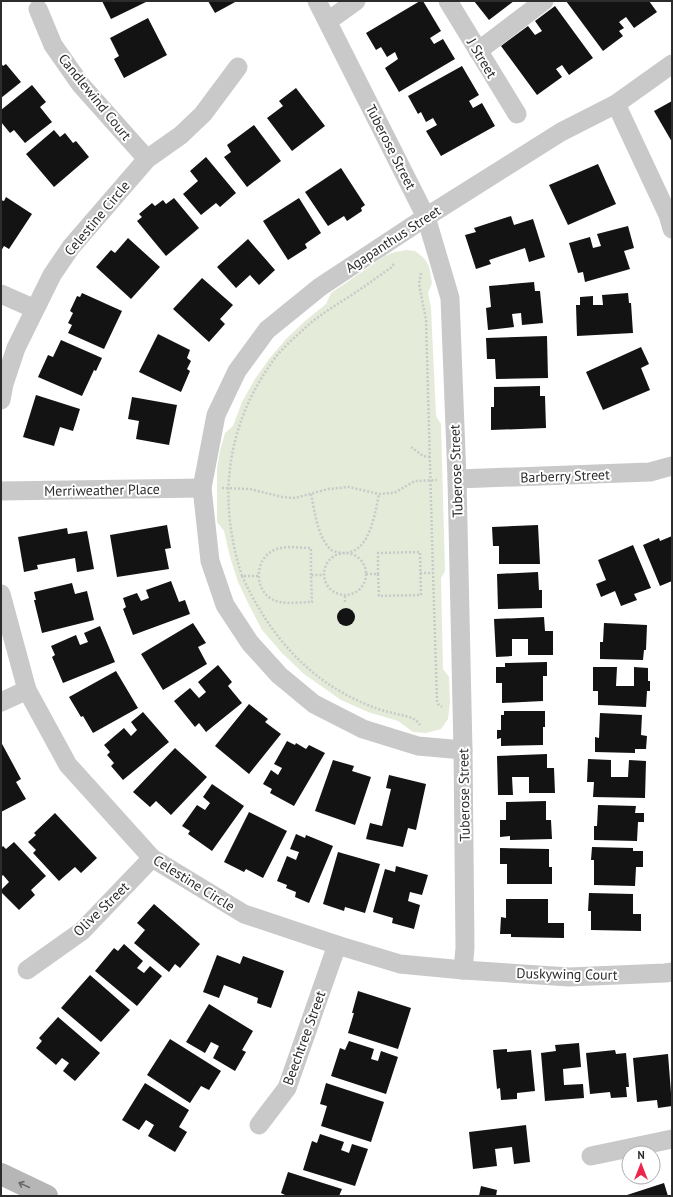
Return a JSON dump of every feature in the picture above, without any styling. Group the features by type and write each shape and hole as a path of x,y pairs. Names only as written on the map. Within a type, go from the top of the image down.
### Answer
{"main road":[{"path":"1,1174 47,1196"}],"street":[{"name":"Tuberose Street","path":"317,1 426,217 450,298 457,479 463,750 465,948 463,970"},
{"path":"328,22 356,1"},
{"name":"J Street","path":"448,1 517,114"},
{"path":"478,51 544,1"},
{"name":"Candlewind Court","path":"38,10 53,45 81,85 147,159"},
{"name":"Agapanthus Street","path":"463,750 418,746 363,729 314,704 279,675 250,643 225,605 210,561 202,488 216,415 237,371 267,330 320,287 426,217 561,132 616,104 672,64"},
{"name":"Celestine Circle","path":"1,400 4,384 16,348 52,275 71,247 147,159 181,135 203,114 238,67"},
{"path":"616,104 668,216 672,229"},
{"path":"1,294 35,309"},
{"name":"Barberry Street","path":"457,479 650,472 672,466"},
{"name":"Merriweather Place","path":"1,491 202,488"},
{"name":"Celestine Circle","path":"1,594 27,690 68,765 152,858 244,914 336,945 400,964 463,970"},
{"path":"1,702 27,690"},
{"name":"Olive Street","path":"27,970 82,931 152,858"},
{"name":"Beechtree Street","path":"259,1125 287,1088 336,945"},
{"name":"Duskywing Court","path":"463,970 569,977 672,972"},
{"path":"591,1156 672,1139"}],"path":[{"path":"396,255 392,267 328,310 306,327 271,364 244,411 235,439 229,472 229,518 232,540 242,576 263,617 292,654 328,683 356,699 374,707 411,717 417,720 421,729"},
{"path":"421,271 419,284 426,320 437,701 438,704 446,710"},
{"path":"411,447 423,456 430,457"},
{"path":"202,488 250,489 282,497 295,498 328,489 349,487 379,494 394,493 415,481 457,479"},
{"path":"311,494 319,530 325,542 331,550 344,553 351,554 357,557 365,568 365,580 360,589 351,595 345,596 330,590 324,580 324,568 331,558 337,554 344,553 351,553 358,548 365,539 372,526 379,494"},
{"path":"282,548 311,548 311,575 312,602 280,602 274,600 267,596 263,590 258,576 259,567 268,554 274,550 282,548"},
{"path":"420,552 421,595 379,596 378,574 378,553 420,552"},
{"path":"420,574 433,573"},
{"path":"366,574 378,574"},
{"path":"311,575 323,575"},
{"path":"242,576 258,576"},
{"path":"345,596 345,603"}],"green space":[{"path":"406,250 415,251 424,258 429,266 432,283 428,293 431,308 436,416 441,424 445,571 441,578 443,669 449,677 450,703 448,719 441,729 426,733 413,732 398,721 368,712 341,700 304,674 282,653 262,630 250,607 238,582 224,531 217,522 217,469 220,451 225,433 233,426 242,402 255,379 286,339 326,304 331,293 385,256"}],"building":[{"path":"102,1 148,1 111,19"},
{"path":"208,1 237,1 215,13"},
{"path":"420,1 423,1 441,31 430,38 434,44 443,39 455,59 399,92 385,68 398,59 395,52 387,57 381,47 376,50 366,33"},
{"path":"474,1 514,1 489,20"},
{"path":"566,1 649,1 657,12 634,28 626,17 619,22 624,28 619,31 623,36 603,51"},
{"path":"555,6 593,58 569,75 562,65 556,69 562,77 537,95 501,46 528,26 535,35 542,31 535,21"},
{"path":"148,18 167,55 124,78 114,59 119,56 110,38"},
{"path":"1,63 3,66 6,64 21,82 1,98"},
{"path":"462,66 479,95 469,101 473,108 482,103 495,126 441,156 426,131 437,125 433,118 426,122 421,112 418,114 408,96"},
{"path":"32,85 46,102 40,107 52,122 25,143 14,130 10,133 1,122 1,110"},
{"path":"296,88 325,126 292,151 267,118 283,106 279,101"},
{"path":"672,101 672,142 654,111"},
{"path":"254,125 281,161 247,187 224,157 231,152 227,145"},
{"path":"54,130 60,137 65,133 73,143 76,141 89,157 54,187 26,154"},
{"path":"206,157 236,193 220,207 216,203 201,215 183,194 198,181 190,171"},
{"path":"598,164 616,204 568,225 549,185"},
{"path":"341,168 365,205 361,208 362,211 347,221 344,216 328,226 305,192"},
{"path":"6,197 32,214 9,249 4,246 1,251 1,200 4,201"},
{"path":"174,198 199,228 166,256 137,221 142,217 139,214 152,203 155,206 163,200 166,204"},
{"path":"299,198 321,233 305,244 307,248 288,260 263,221"},
{"path":"511,216 514,225 533,219 545,257 529,262 525,248 489,260 491,264 476,269 465,235 476,232 474,228"},
{"path":"628,226 634,248 624,251 630,269 585,282 583,272 578,273 569,243 590,237 593,248 601,246 597,234"},
{"path":"128,238 160,267 131,299 96,267 111,250 115,253"},
{"path":"248,239 275,270 259,285 250,275 236,288 217,267"},
{"path":"202,278 233,305 220,319 225,324 209,342 173,309"},
{"path":"534,282 535,291 540,291 543,323 522,325 521,313 512,314 514,327 488,330 486,308 491,307 489,286"},
{"path":"82,293 122,311 104,349 68,333 72,325 68,323 73,313 70,311 77,296 80,297"},
{"path":"628,293 629,303 631,303 633,333 577,336 576,305 580,305 580,297 593,296 593,305 603,305 602,295"},
{"path":"158,334 190,350 187,358 191,361 187,369 190,371 181,392 139,372"},
{"path":"547,336 548,378 496,379 495,359 487,359 486,338"},
{"path":"61,340 102,358 96,371 94,370 82,396 38,377 48,355 53,357"},
{"path":"641,347 649,364 641,368 650,390 603,410 586,372"},
{"path":"540,386 540,396 545,396 546,428 491,430 491,407 494,407 494,387"},
{"path":"36,395 80,409 73,431 60,427 54,446 23,437"},
{"path":"132,397 177,405 169,445 136,439 139,421 128,419"},
{"path":"167,525 171,548 165,549 169,569 117,577 110,535"},
{"path":"538,525 540,564 499,564 499,546 493,546 492,527"},
{"path":"67,528 68,534 87,531 94,569 77,572 75,558 37,565 38,569 24,572 18,537"},
{"path":"672,536 672,581 660,586 643,545 659,538 660,541"},
{"path":"633,545 651,588 634,594 637,600 621,606 615,591 601,597 596,584 606,580 598,560"},
{"path":"538,572 539,590 542,590 542,608 498,609 497,574"},
{"path":"171,581 179,602 185,600 190,614 133,635 123,609 126,607 123,598 137,593 141,601 149,598 146,590"},
{"path":"72,583 75,594 87,591 94,620 42,633 34,600 36,600 34,592"},
{"path":"342,608 350,608 355,613 353,624 350,626 342,626 337,621 337,613"},
{"path":"544,617 545,631 553,631 553,655 528,655 528,639 512,639 512,656 496,657 494,619"},
{"path":"193,623 206,643 198,647 207,664 163,690 141,654"},
{"path":"604,623 647,625 646,650 644,650 643,660 600,659 600,642 603,642"},
{"path":"100,626 115,662 63,683 52,657 55,655 51,646 76,635 80,645 88,642 84,633"},
{"path":"547,662 547,676 543,676 543,701 502,703 502,683 496,683 496,667 505,667 505,663"},
{"path":"218,665 232,682 228,686 242,703 206,732 199,723 195,727 174,701 190,688 199,698 206,692 198,682"},
{"path":"593,667 617,667 616,686 634,686 634,667 648,668 650,691 647,691 646,707 598,705 598,691 593,691"},
{"path":"116,671 138,708 93,733 69,697"},
{"path":"249,704 268,719 265,722 281,734 249,774 215,746"},
{"path":"504,711 545,711 543,745 501,746 501,738 497,739 497,730 501,730 501,715 504,715"},
{"path":"143,712 169,742 123,780 111,766 114,763 107,755 110,752 104,745 124,728 131,736 137,730 131,722"},
{"path":"600,713 642,715 641,735 647,736 646,749 635,749 635,753 595,752 595,737 599,738"},
{"path":"287,741 295,745 296,743 306,749 309,745 325,753 294,806 270,793 272,789 263,784 271,770 278,775 282,768 274,764"},
{"path":"1,742 21,779 16,782 26,799 1,812"},
{"path":"175,748 207,777 171,815 156,801 150,807 133,792"},
{"path":"547,754 547,768 554,768 555,793 529,793 529,777 512,777 513,795 498,795 497,756"},
{"path":"588,759 611,760 611,777 628,777 629,760 646,761 645,798 593,797 594,782 587,782"},
{"path":"333,760 354,766 352,771 371,777 355,825 315,811"},
{"path":"389,775 426,784 416,830 408,828 403,847 366,839 370,823 382,826 391,789 386,788"},
{"path":"212,784 244,806 212,851 188,834 190,831 182,826 197,805 205,810 210,803 203,797"},
{"path":"546,801 546,820 551,820 552,839 510,840 510,836 500,837 500,820 506,820 506,802"},
{"path":"598,805 636,806 635,813 644,813 644,822 638,822 637,841 594,840 594,826 597,826"},
{"path":"249,812 287,831 263,878 246,869 244,872 224,862"},
{"path":"55,813 97,858 81,873 75,867 59,881 33,853 36,850 28,842 36,835 34,833"},
{"path":"296,834 305,838 306,835 333,846 309,903 295,897 296,892 286,888 287,885 277,881 287,856 296,860 299,852 290,849"},
{"path":"14,842 46,876 31,890 35,895 19,910 1,892 1,890 9,882 3,875 1,877 1,848 3,846 6,849"},
{"path":"592,847 633,848 633,851 643,851 643,867 636,867 635,886 594,885 594,860 591,860"},
{"path":"500,848 549,849 549,867 552,867 552,884 507,884 507,864 500,864"},
{"path":"338,852 380,864 365,913 345,907 344,911 323,904"},
{"path":"396,866 428,875 422,895 410,892 408,901 420,905 414,929 392,923 393,918 373,912 385,869 395,872"},
{"path":"589,893 633,894 633,914 641,914 641,931 591,930 591,911 588,911"},
{"path":"506,899 548,899 548,923 564,923 564,938 511,937 511,934 500,934 501,917 506,918"},
{"path":"154,904 200,944 180,968 175,964 169,972 134,943 145,930 137,923"},
{"path":"124,944 143,961 137,968 144,973 150,966 162,976 137,1006 95,971 114,948 118,951"},
{"path":"217,955 240,964 243,956 284,971 271,1008 257,1003 258,998 224,985 219,998 203,992"},
{"path":"90,975 130,1010 101,1042 61,1008"},
{"path":"358,991 411,1008 398,1049 348,1033 354,1013 352,1013"},
{"path":"209,1004 253,1031 242,1050 246,1052 235,1071 213,1058 219,1046 211,1042 205,1053 186,1042"},
{"path":"58,1017 100,1053 75,1081 63,1071 69,1063 62,1058 56,1065 36,1048 42,1041 39,1038"},
{"path":"170,1039 221,1071 209,1090 201,1086 190,1103 147,1075"},
{"path":"349,1041 374,1049 371,1059 378,1061 381,1051 398,1057 386,1094 331,1076 340,1048 345,1050"},
{"path":"579,1043 581,1067 563,1069 564,1085 583,1084 584,1098 545,1101 541,1053 556,1051 555,1045"},
{"path":"507,1049 507,1052 531,1050 535,1091 517,1093 517,1099 501,1100 500,1088 497,1089 493,1050"},
{"path":"615,1050 616,1054 626,1053 629,1087 626,1087 627,1097 611,1098 610,1092 590,1094 586,1053"},
{"path":"668,1054 672,1106 658,1108 657,1100 637,1102 633,1058"},
{"path":"145,1083 189,1110 179,1127 187,1132 175,1152 148,1136 154,1125 146,1120 139,1130 122,1120"},
{"path":"326,1083 384,1102 371,1142 321,1126 327,1106 320,1104"},
{"path":"526,1125 530,1162 514,1164 512,1147 495,1149 497,1166 473,1169 469,1132"},
{"path":"320,1134 344,1142 341,1150 349,1153 352,1144 368,1149 355,1186 303,1170 312,1141 317,1143"},
{"path":"288,1172 342,1189 339,1196 287,1196 281,1193"},
{"path":"664,1183 668,1196 627,1196 661,1185"},
{"path":"481,1186 497,1190 496,1196 479,1196"}]}
